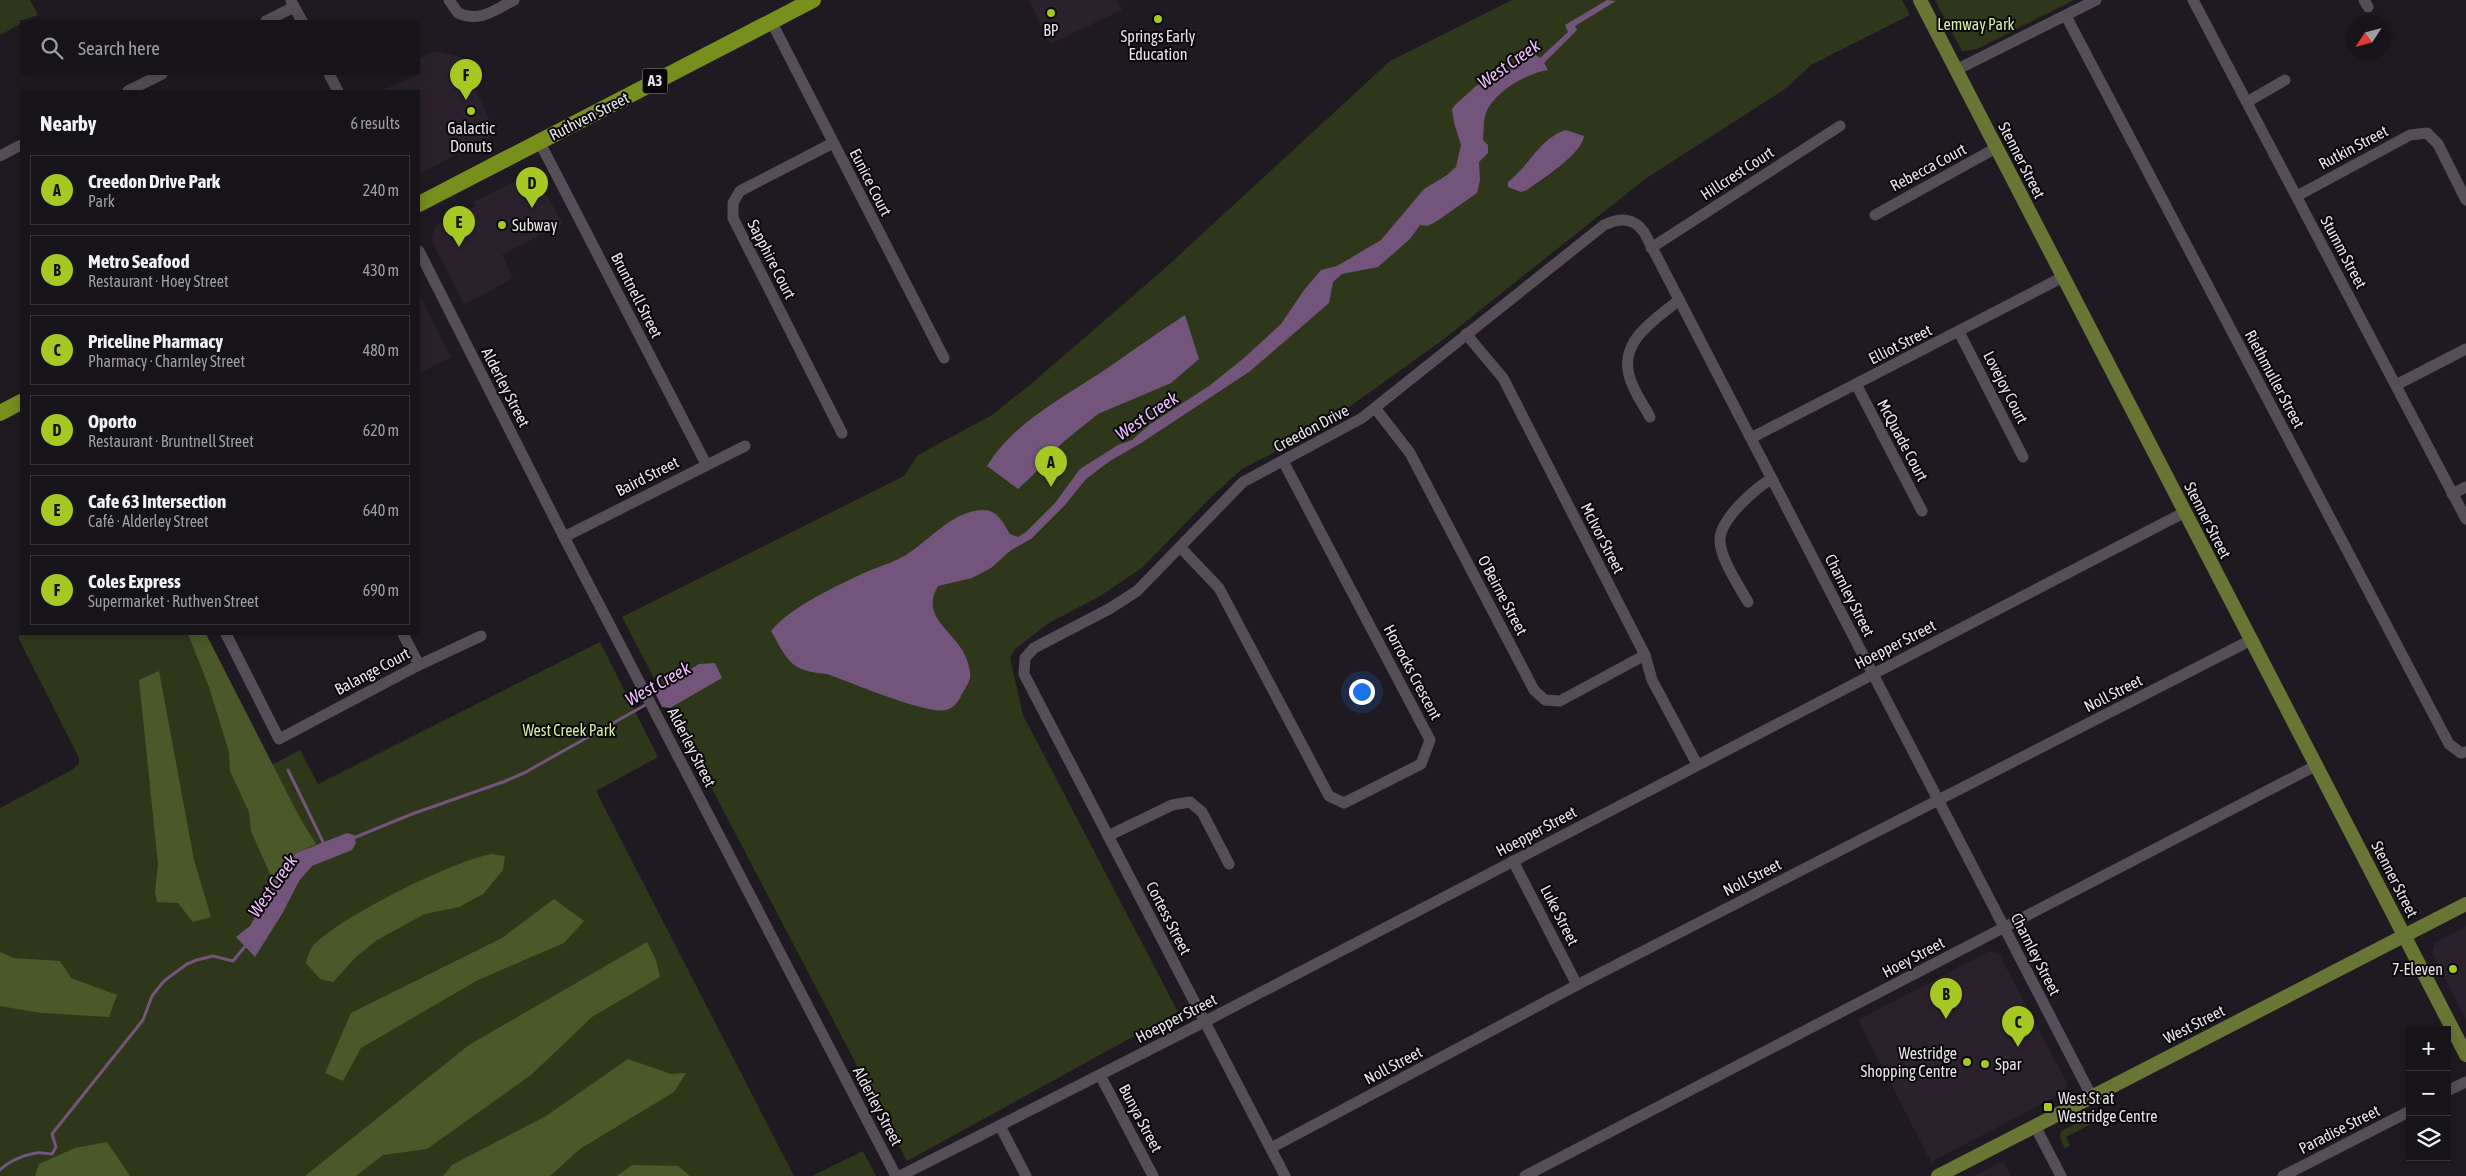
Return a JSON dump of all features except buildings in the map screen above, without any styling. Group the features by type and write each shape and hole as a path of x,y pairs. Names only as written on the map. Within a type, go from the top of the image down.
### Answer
{"highway":[{"name":"Ruthven Street","path":"420,203 813,0"},
{"path":"0,413 20,403"}],"main road":[{"name":"Stenner Street","path":"1920,0 2466,1056"},
{"name":"West Street","path":"1938,1176 2466,904"}],"street":[{"path":"451,3 458,13 473,17 482,16 514,0"},
{"path":"1956,70 2096,0"},
{"name":"Stumm Street","path":"2193,0 2466,519"},
{"path":"268,20 293,3 302,20"},
{"name":"Riethmuller Street","path":"2066,16 2449,744 2463,752"},
{"name":"Eunice Court","path":"771,21 944,358"},
{"path":"130,90 160,75"},
{"path":"330,75 337,90"},
{"path":"2247,102 2285,80"},
{"name":"Hillcrest Court","path":"1651,248 1840,126"},
{"name":"Rutkin Street","path":"2296,196 2410,135 2427,133 2438,144 2466,200"},
{"name":"Bruntnell Street","path":"539,142 706,464"},
{"name":"Sapphire Court","path":"833,143 740,191 733,203 733,218 842,433"},
{"path":"0,156 20,146"},
{"name":"Rebecca Court","path":"1875,215 1996,148"},
{"name":"Creedon Drive","path":"1024,674 1025,658 1034,648 1109,609 1137,591 1181,548 1243,482 1362,418 1604,225 1616,220 1629,220"},
{"name":"Charnley Street","path":"1629,220 1639,226 1679,300 2091,1096"},
{"name":"Alderley Street","path":"420,254 646,696 896,1176"},
{"name":"Elliot Street","path":"1751,438 2063,277"},
{"path":"1650,417 1629,376 1627,353 1636,336 1679,300"},
{"name":"Lovejoy Court","path":"1959,332 2023,457"},
{"name":"McIvor Street","path":"1466,334 1503,378 1645,655 1652,680 1697,764"},
{"path":"2396,385 2466,349"},
{"name":"McQuade Court","path":"1856,384 1922,511"},
{"name":"O'Beirne Street","path":"1375,408 1410,453 1534,690 1545,700 1560,701 1645,655"},
{"name":"Baird Street","path":"564,537 745,446"},
{"name":"Horrocks Crescent","path":"1181,548 1219,588 1329,796 1344,803 1421,764 1430,740 1283,461"},
{"path":"1748,602 1722,552 1720,538 1724,526 1746,498 1771,479"},
{"path":"2452,494 2466,487"},
{"name":"Hoepper Street","path":"900,1176 1204,1022 1697,764 2185,512"},
{"name":"Balange Court","path":"227,635 279,739 419,665 481,636"},
{"path":"404,635 419,665"},
{"name":"Noll Street","path":"1271,1148 1577,985 2250,640"},
{"name":"Cortess Street","path":"1024,674 1285,1176"},
{"name":"Hoey Street","path":"1525,1176 2316,765"},
{"path":"1108,836 1172,805 1190,802 1202,812 1229,864"},
{"name":"Luke Street","path":"1513,861 1577,985"},
{"name":"Bunya Street","path":"1100,1075 1153,1176"},
{"path":"2451,1089 2466,1082"},
{"name":"Paradise Street","path":"2283,1176 2406,1113"},
{"path":"1000,1126 1026,1176"},
{"path":"2035,1126 2061,1176"}],"shaded area":[{"path":"1029,0 1117,0 1122,10 1050,44"},
{"path":"434,51 460,57 496,134 420,173 420,90 383,90 420,75 420,58"},
{"path":"533,172 563,223 502,255 513,278 464,305 431,240 435,226 476,206 474,202"},
{"path":"420,297 451,357 420,372"},
{"name":"7-Eleven","path":"2466,926 2466,1020 2432,953 2435,943"},
{"name":"Westridge Shopping Centre","path":"1990,951 1999,954 2068,1085 2065,1092 1931,1162 1858,1020"},
{"path":"2003,1161 2011,1176 1974,1176"}],"green space":[{"path":"0,0 30,0 38,15 20,20 20,25 0,35"},
{"path":"1512,0 1902,0 1910,15 1811,65 1785,89 1645,179 1444,339 1317,430 1242,469 1209,499 1143,567 1102,595 1049,623 1015,649 1010,658 1023,715 1178,1012 907,1161 622,617 904,476 918,455 992,415 1031,384 1163,270 1390,61"},
{"name":"Lemway Park","path":"1935,0 2074,0 1977,49 1962,51"},
{"name":"West Creek Park","path":"20,630 20,635 207,635 272,765 300,750 318,784 600,642 658,757 596,791 794,1176 0,1176 0,808 72,770 79,764 79,758 19,639"},
{"path":"188,635 207,635 300,818 316,844 296,853 274,883 251,831 249,812 230,771 229,752 209,687"},
{"path":"159,671 194,860 211,917 193,922 178,903 157,902 155,892 158,864 139,680"},
{"path":"492,854 505,856 503,870 483,894 459,907 425,914 377,940 356,957 333,982 320,979 306,963 311,949 322,937 367,908 452,867"},
{"path":"554,899 584,921 564,943 478,980 361,1048 343,1081 325,1073 351,1013 502,938"},
{"path":"647,942 656,960 660,977 592,1017 531,1075 427,1149 383,1155 356,1176 305,1176 469,1045"},
{"path":"0,952 14,958 60,961 71,978 117,995 109,1017 41,1013 0,1006"},
{"path":"628,1059 671,1074 686,1073 674,1092 580,1149 550,1176 443,1176 452,1165 546,1116"},
{"path":"2090,1117 2093,1123 2066,1137 2070,1145 2065,1149 2060,1138 2061,1131"},
{"path":"107,1142 130,1176 35,1176 39,1164 75,1148"},
{"path":"863,1151 876,1176 812,1176"},
{"path":"632,1165 678,1166 690,1176 617,1176"}],"water":[{"path":"1607,0 1616,1 1575,26 1577,30 1544,63 1548,70 1521,79 1504,91 1490,105 1485,116 1483,140 1488,145 1488,153 1479,162 1480,180 1477,193 1437,221 1428,226 1420,225 1410,239 1378,267 1342,274 1333,282 1329,303 1249,372 1141,443 1110,461 1086,479 1065,505 1031,539 1011,550 991,568 972,578 938,586 933,598 933,608 942,626 964,652 970,672 968,684 953,707 946,710 936,710 906,703 827,674 797,667 786,657 771,631 779,622 801,606 853,578 901,558 961,515 983,510 993,512 1010,534 1018,537 1026,532 1055,503 1080,469 1118,445 1132,440 1149,425 1209,386 1244,358 1281,324 1304,290 1321,270 1337,266 1381,240 1424,189 1456,167 1461,145 1454,123 1452,109 1455,105 1476,86 1533,53 1540,58 1568,32 1565,25"},
{"path":"1566,130 1584,136 1582,143 1569,158 1527,190 1521,192 1508,187 1508,182 1542,145"},
{"path":"1185,315 1199,359 1171,383 1098,414 1062,443 1018,489 987,466 1012,435 1028,422"},
{"path":"715,663 722,678 670,708 662,707 655,693 658,689 699,664"},
{"path":"347,833 354,835 356,843 352,850 312,866 299,881 282,914 255,957 236,937 250,926 274,883 296,853"}],"waterway":[{"name":"West Creek","path":"351,839 412,814 524,773 647,704"},
{"path":"288,770 325,846"},
{"name":"West Creek","path":"0,1170 12,1161 27,1155 38,1153 52,1154 56,1147 52,1134 143,1020 152,996 164,981 187,964 197,960 213,956 233,961 247,944"}],"place":[{"name":"BP","path":"1051,13"},
{"name":"Springs Early Education","path":"1158,19"},
{"name":"Coles Express","path":"466,100"},
{"name":"Galactic Donuts","path":"471,111"},
{"name":"Oporto","path":"532,208"},
{"name":"Subway","path":"502,225"},
{"name":"Cafe 63 Intersection","path":"459,247"},
{"name":"Creedon Drive Park","path":"1051,487"},
{"name":"7-Eleven","path":"2453,969"},
{"name":"Metro Seafood","path":"1946,1019"},
{"name":"Priceline Pharmacy","path":"2018,1047"},
{"name":"Westridge Shopping Centre","path":"1967,1062"},
{"name":"Spar","path":"1985,1064"},
{"name":"West St at Westridge Centre","path":"2048,1107"}]}
